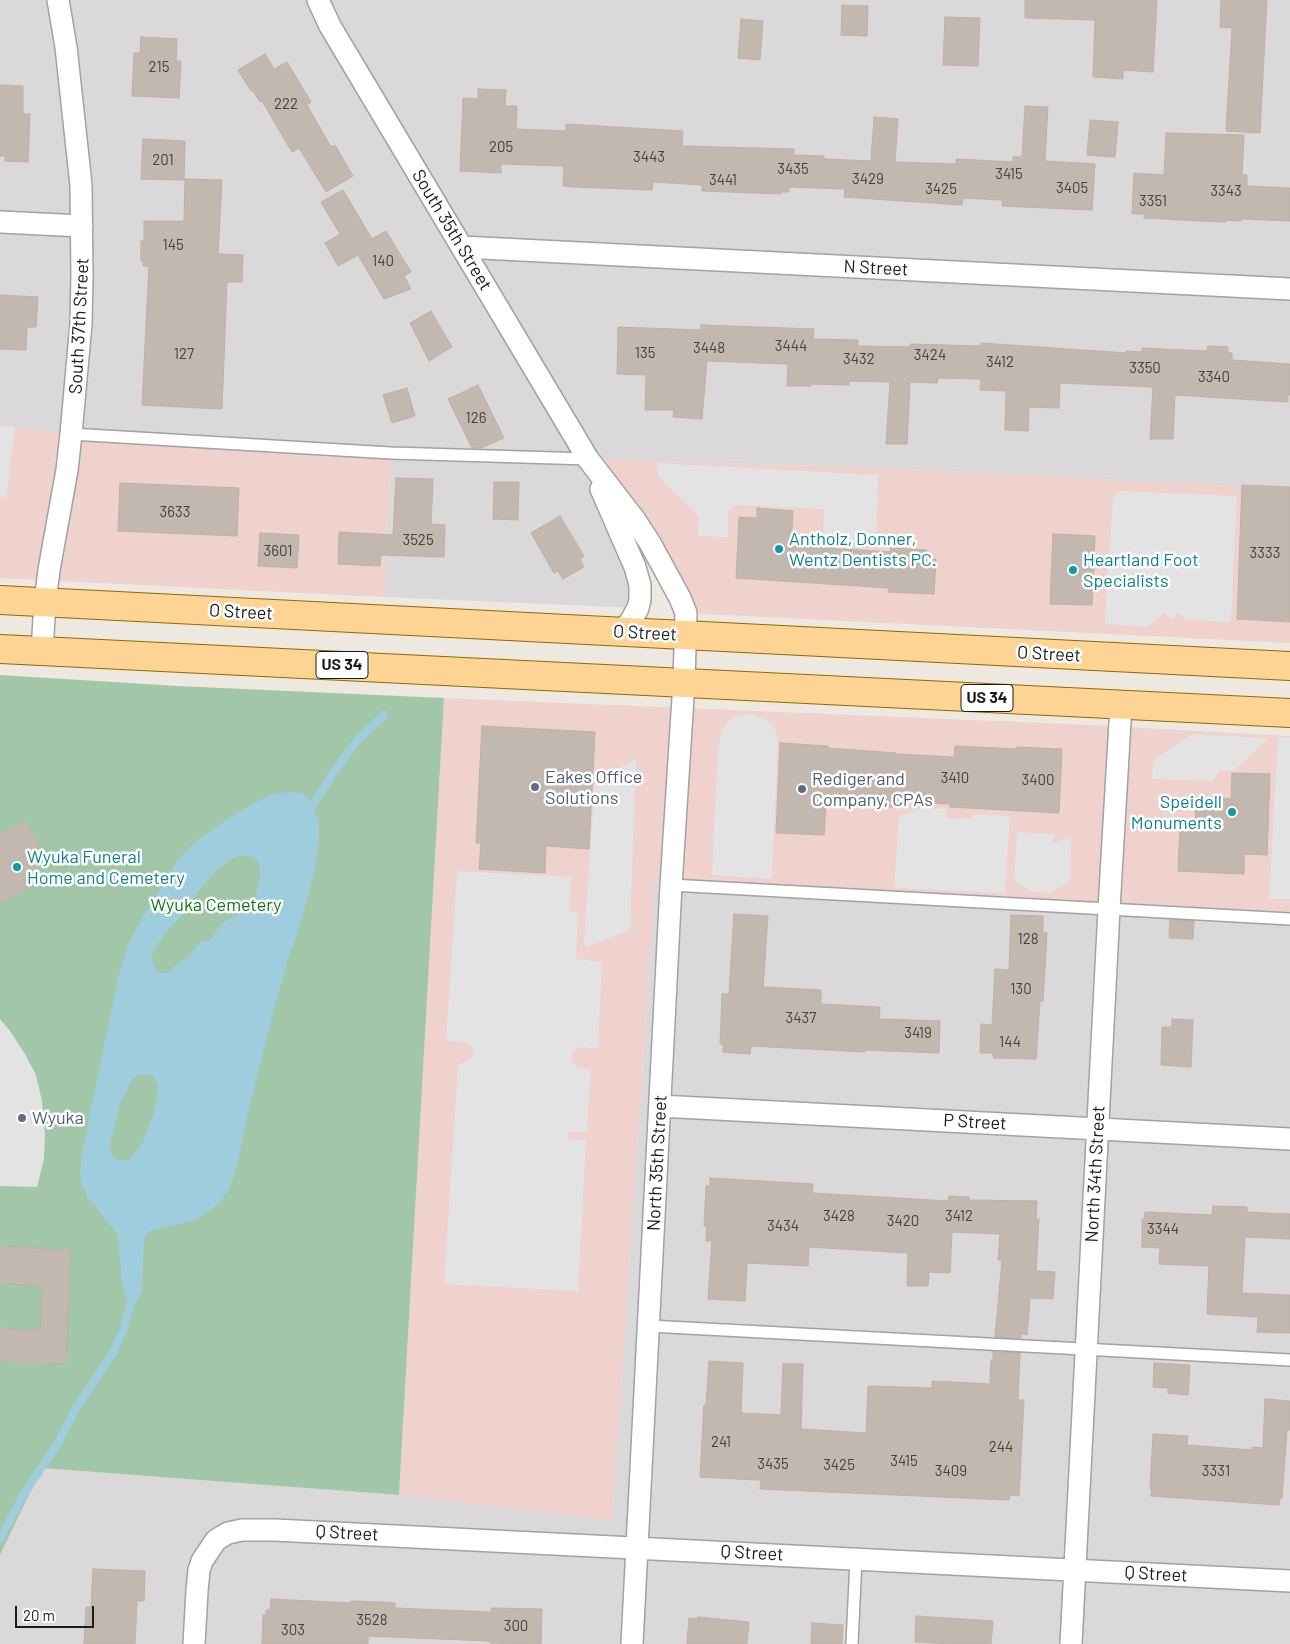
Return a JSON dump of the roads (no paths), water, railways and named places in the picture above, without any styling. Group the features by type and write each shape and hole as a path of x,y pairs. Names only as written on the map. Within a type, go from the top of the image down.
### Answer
{"main road":[{"name":"O Street","path":"0,600 1290,666"},
{"name":"US 34","path":"0,649 1290,713"}],"street":[{"name":"South 37th Street","path":"42,651 45,602 52,546 67,470 81,324 82,226 77,142 66,47 58,0"},
{"name":"South 35th Street","path":"318,0 330,26 588,459 635,520 650,543 685,609 684,682"},
{"path":"0,222 82,226"},
{"name":"N Street","path":"462,247 1290,288"},
{"name":"South 35th Street","path":"588,459 635,568 640,585 638,608 629,624 617,631"},
{"name":"North 35th Street","path":"632,1644 671,885 684,682"},
{"name":"North 34th Street","path":"1071,1644 1109,909 1122,705"},
{"name":"P Street","path":"660,1106 1290,1138"},
{"name":"Q Street","path":"194,1644 199,1570 205,1553 216,1540 228,1533 242,1530 637,1547 1075,1571 1290,1580"}],"lane":[{"path":"71,434 391,453 588,459"},
{"path":"671,885 1290,919"},
{"path":"649,1326 1290,1360"},
{"path":"852,1644 856,1559"}],"water":[{"path":"288,792 301,793 308,799 319,821 319,839 314,873 277,998 250,1104 235,1174 228,1190 218,1205 195,1220 148,1232 144,1241 142,1290 137,1302 131,1302 125,1295 122,1285 118,1235 89,1199 80,1175 81,1158 118,978 128,945 137,927 178,860 196,841 232,816 269,795","holes":["243,855 253,857 259,862 260,878 256,894 244,910 223,922 211,939 199,943 187,958 168,973 160,973 155,968 152,960 153,951 165,933 185,912 199,890 218,869 233,858","140,1074 152,1075 159,1086 154,1113 143,1142 130,1160 116,1160 111,1154 110,1146 120,1104 132,1080"]}],"waterway":[{"path":"312,806 337,767 358,740 384,715"},
{"path":"0,1539 24,1494 58,1443 74,1412 112,1354 123,1331 131,1302"}],"place":[{"name":"Antholz, Donner, Wentz Dentists PC.","path":"779,549"},
{"name":"Heartland Foot Specialists","path":"1073,570"},
{"name":"Eakes Office Solutions","path":"535,787"},
{"name":"Rediger and Company, CPAs","path":"802,789"},
{"name":"Speidell Monuments","path":"1232,812"},
{"name":"Wyuka Funeral Home and Cemetery","path":"17,867"},
{"name":"Wyuka","path":"22,1118"}],"park label":[{"name":"Wyuka Cemetery","path":"216,905"}]}
